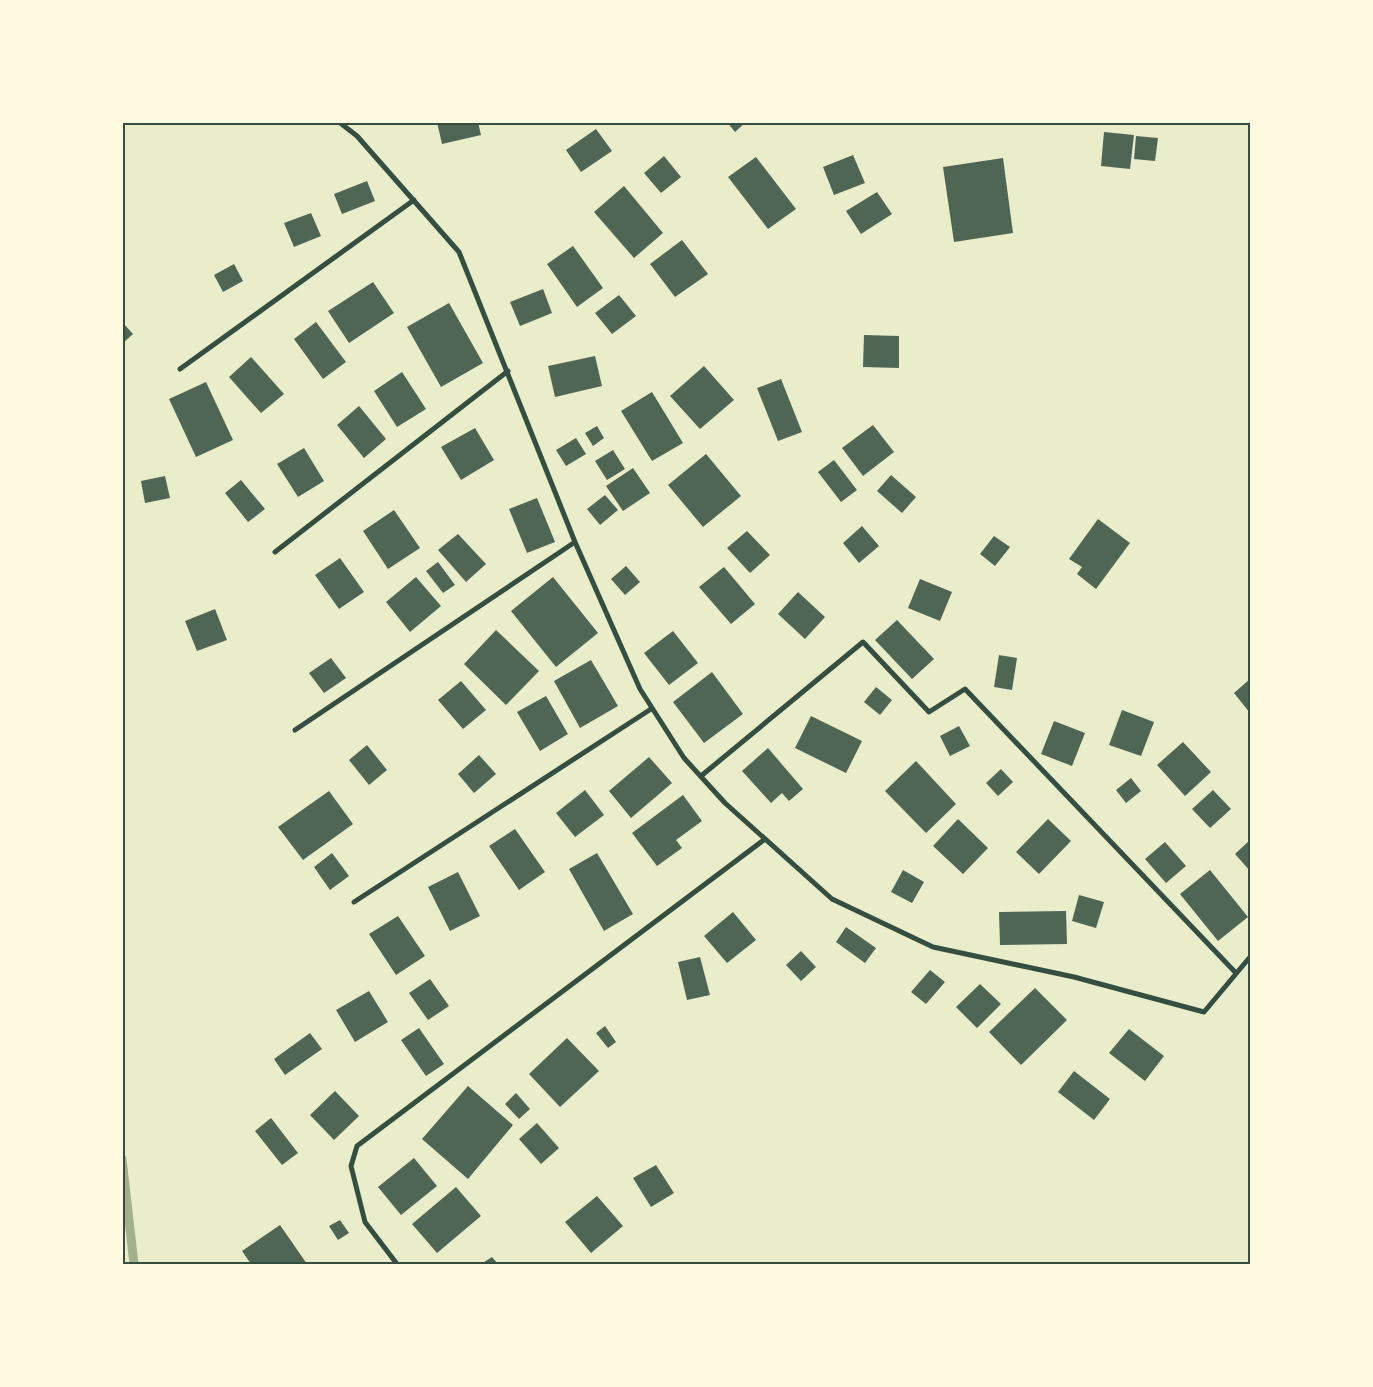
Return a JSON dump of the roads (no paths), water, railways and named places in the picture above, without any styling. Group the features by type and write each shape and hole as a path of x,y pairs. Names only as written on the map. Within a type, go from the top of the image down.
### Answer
{"street":[{"path":"339,122 357,136 459,252 575,542 640,689 684,758 725,803 832,899 933,947 1074,977 1204,1012 1235,972 1250,957"},
{"path":"180,369 414,200"},
{"path":"275,552 508,371"},
{"path":"296,730 575,542"},
{"path":"701,776 862,642 928,712 965,689 1235,972"},
{"path":"354,902 651,709"},
{"path":"397,1264 365,1222 351,1166 357,1146 765,839"}],"waterway":[{"path":"122,1159 134,1264"}]}
